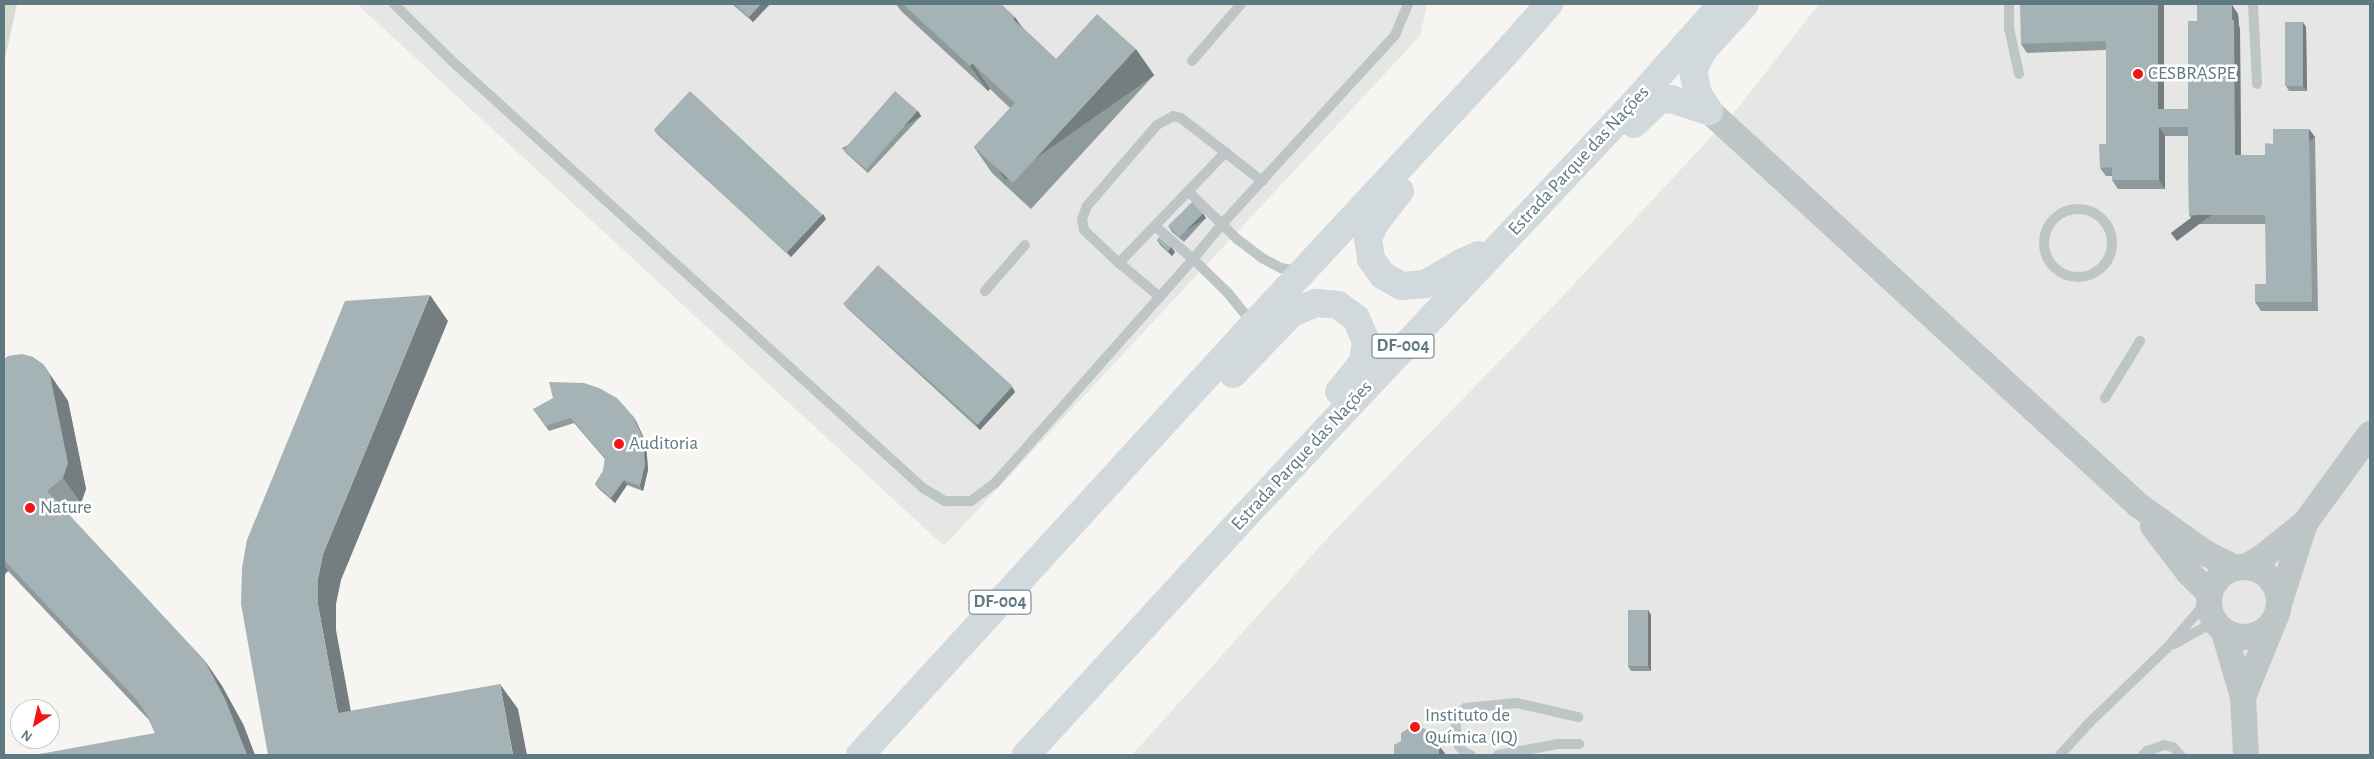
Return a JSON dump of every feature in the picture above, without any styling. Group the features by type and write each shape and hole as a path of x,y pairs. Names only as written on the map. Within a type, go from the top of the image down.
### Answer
{"highway":[{"name":"DF-004","path":"860,755 1254,324 1496,64 1549,4"},
{"name":"Estrada Parque das Nações","path":"1026,755 1245,516 1635,102 1722,4"},
{"path":"1709,111 1698,94 1693,70 1704,50 1745,4"},
{"path":"1496,64 1490,86 1478,104 1390,202 1375,223 1368,239 1371,259 1382,274 1402,286 1425,284 1463,262 1482,254 1491,254 1522,243 1544,224 1658,101 1671,99 1709,111"},
{"path":"1140,449 1192,414 1292,313 1316,303 1338,305 1356,318 1366,342 1363,362 1286,452 1245,516"}],"street":[{"path":"1709,111 2138,505 2207,554 2240,567 2254,568 2269,577 2274,584 2276,612 2259,634 2242,638 2214,612 2188,572 2138,505"},
{"path":"2246,755 2243,697 2214,612 2214,582 2223,573 2260,559 2305,522 2370,434"},
{"path":"2243,697 2276,612 2305,522"}],"lane":[{"path":"394,4 452,61 923,488 945,501 971,501 996,483 1222,224 1395,35 1408,4"},
{"path":"1192,61 1241,4"},
{"path":"2009,4 2009,28 2019,74"},
{"path":"2253,4 2256,84"},
{"path":"1160,297 1119,263 1084,230 1082,219 1087,206 1157,125 1173,116 1181,118 1262,181"},
{"path":"1119,263 1226,152"},
{"path":"1188,191 1237,239 1262,258 1281,268 1302,272"},
{"path":"2079,210 2090,212 2100,217 2107,225 2112,236 2112,247 2109,258 2103,267 2094,274 2072,277 2062,273 2047,257 2046,235 2050,224 2058,216 2079,210"},
{"path":"1155,226 1228,293 1254,324"},
{"path":"985,290 1025,245"},
{"path":"2105,398 2140,342"},
{"path":"2060,755 2089,723 2167,648 2214,612"},
{"path":"2167,648 2214,612"},
{"path":"1471,755 1464,752 1459,746 1456,732 1456,720 1465,708 1517,703 1578,717"},
{"path":"1498,755 1558,744 1578,744"},
{"path":"2143,755 2147,751 2164,745 2173,747 2180,755"}],"shaded area":[{"path":"4,4 17,4 4,63"},
{"path":"357,4 1427,4 1420,36 944,546"},
{"path":"1819,4 2370,4 2370,755 1132,755 1333,532 1563,296 1738,108"}],"building":[{"path":"734,4 761,4 749,17"},
{"path":"903,4 1001,4 1015,17 1013,19 1056,59 1097,14 1136,49 1013,183 974,147 1015,103 972,63 970,66"},
{"path":"2020,4 2158,4 2158,109 2188,109 2188,21 2197,21 2197,4 2232,5 2232,20 2234,20 2235,155 2265,155 2265,143 2273,144 2273,129 2309,129 2312,302 2255,302 2255,284 2266,284 2265,215 2189,215 2188,127 2159,127 2159,180 2112,180 2112,167 2100,168 2099,144 2106,144 2106,41 2021,44"},
{"path":"2285,22 2303,22 2303,86 2285,86"},
{"path":"690,91 822,214 786,253 654,130"},
{"path":"895,91 918,111 866,170 844,150"},
{"path":"1192,202 1203,213 1179,237 1168,226"},
{"path":"1159,237 1171,247 1168,251 1157,240"},
{"path":"878,265 1013,386 978,425 843,304"},
{"path":"430,295 323,554 318,578 318,605 338,713 500,684 513,755 268,755 241,604 242,568 247,540 345,301"},
{"path":"22,354 33,357 43,364 50,375 68,463 63,478 47,491 205,661 226,701 247,755 34,755 155,733 146,713 136,699 4,560 4,359 8,356"},
{"name":"Auditoria","path":"549,382 584,383 599,388 617,398 633,416 643,438 645,465 640,486 624,480 611,498 595,484 603,471 605,458 571,418 546,426 533,409 553,398"},
{"path":"1628,610 1648,610 1648,666 1628,666"},
{"path":"1409,728 1416,732 1423,728 1431,732 1431,741 1439,745 1439,755 1394,755 1394,745 1401,741 1401,733"}],"place":[{"name":"CESBRASPE","path":"2138,74"},
{"name":"Auditoria","path":"619,444"},
{"name":"Nature","path":"30,508"},
{"name":"Instituto de Química (IQ)","path":"1415,727"}]}
